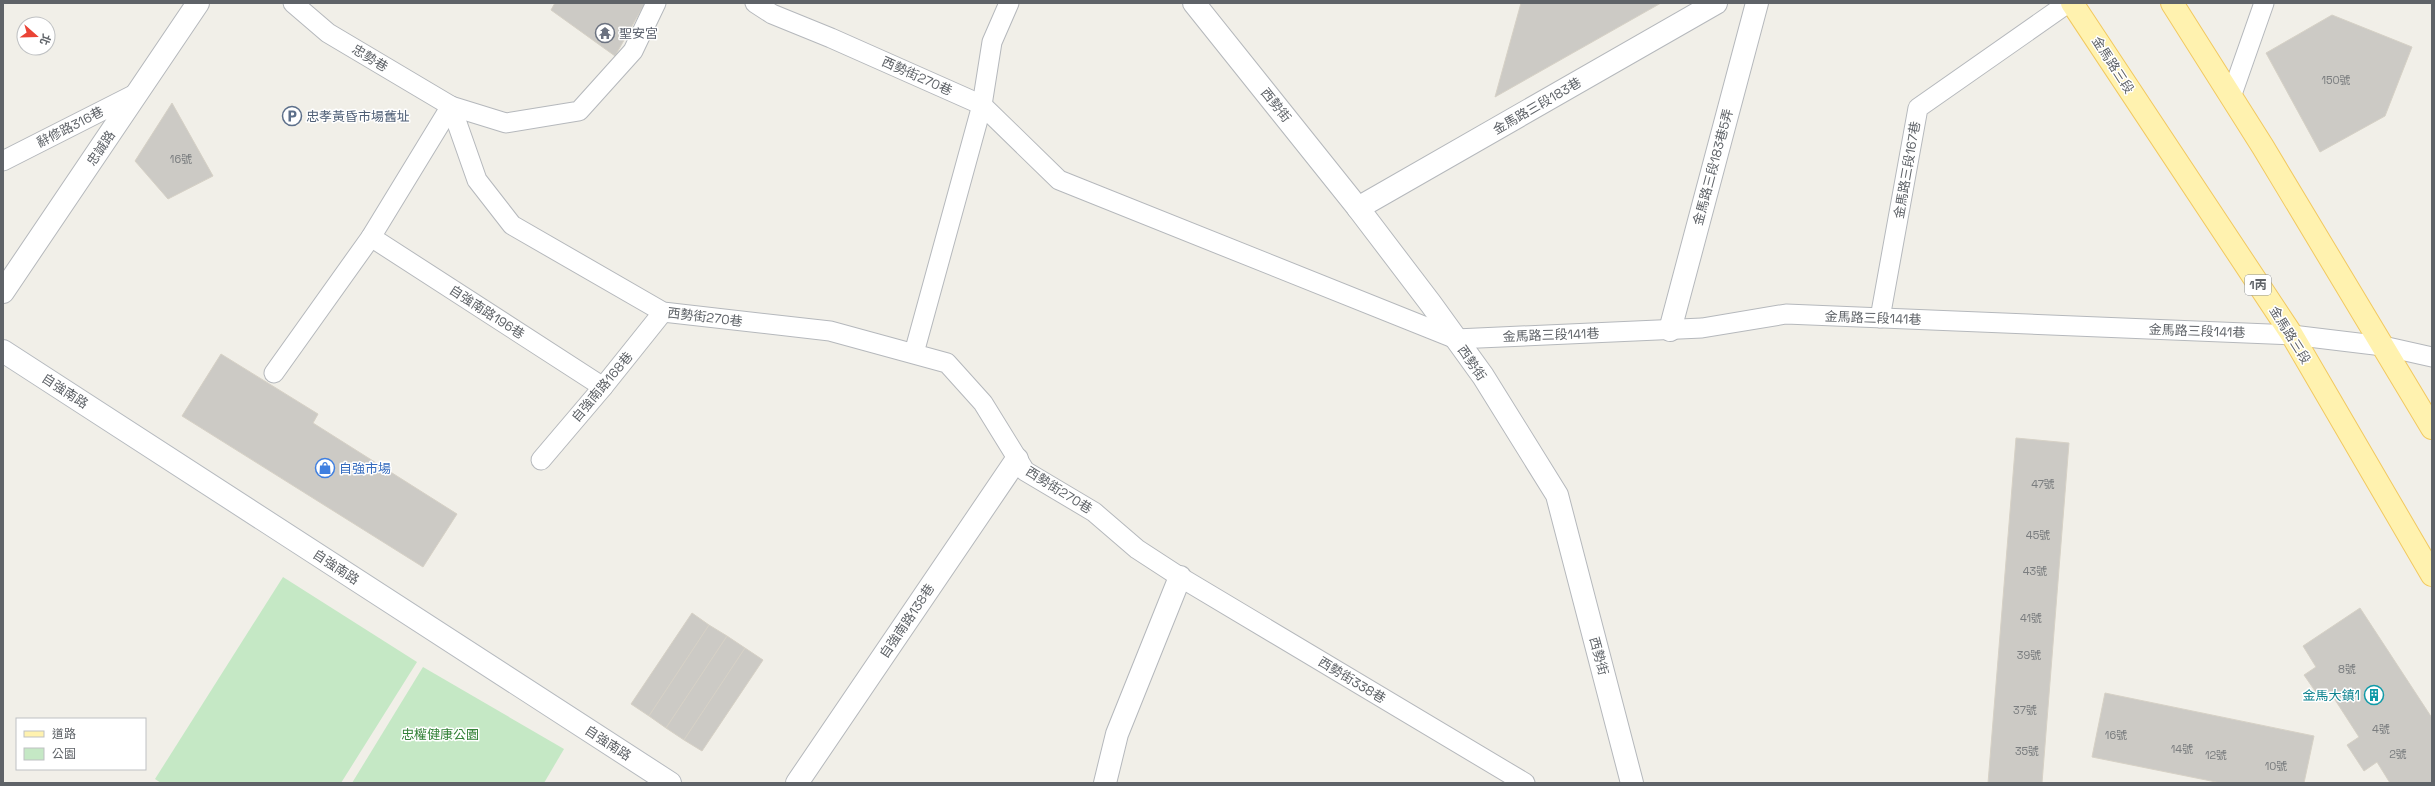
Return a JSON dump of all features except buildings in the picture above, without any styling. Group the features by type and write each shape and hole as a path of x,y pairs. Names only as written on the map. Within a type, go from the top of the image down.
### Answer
{"main road":[{"name":"金馬路三段","path":"2072,3 2292,335 2432,575"},
{"path":"2172,3 2231,97 2432,428"}],"street":[{"name":"忠誠路","path":"3,292 198,3"},
{"name":"西勢街","path":"1194,3 1358,208 1456,339 1483,376 1557,495 1632,783"},
{"name":"金馬路三段183巷","path":"1358,208 1716,3"},
{"name":"金馬路三段183巷5弄","path":"1670,330 1757,3"},
{"name":"自強南路","path":"3,351 670,783"},
{"name":"自強南路138巷","path":"797,783 1017,459"},
{"path":"1105,783 1117,734 1180,577"}],"lane":[{"name":"忠勢巷","path":"293,3 328,33 451,106"},
{"path":"274,372 370,237 451,106 506,124 579,111 634,51 656,3"},
{"name":"西勢街270巷","path":"755,3 772,14 831,38 982,105"},
{"path":"914,353 982,105 992,42 1009,3"},
{"name":"金馬路三段167巷","path":"1880,318 1918,108 2068,3"},
{"path":"2231,97 2264,3"},
{"name":"辭修路316巷","path":"3,161 137,93"},
{"path":"982,105 1059,180 1456,339"},
{"name":"西勢街270巷","path":"451,106 477,180 512,225 663,312 830,331 947,362 984,403 1025,471 1094,512 1137,549 1180,577"},
{"name":"自強南路196巷","path":"370,237 603,387"},
{"name":"自強南路168巷","path":"540,460 603,387 663,312"},
{"name":"金馬路三段141巷","path":"1456,339 1702,328 1786,314 2292,335 2383,346 2432,357"},
{"name":"西勢街338巷","path":"1180,577 1525,783"}],"green space":[{"path":"283,577 417,662 341,783 161,783 155,779"},
{"name":"忠權健康公園","path":"423,667 564,749 544,783 352,783"}],"place":[{"name":"聖安宮","path":"605,33"},
{"name":"忠孝黃昏市場舊址","path":"292,116"},
{"name":"自強市場","path":"325,468"},
{"name":"金馬大鎮1","path":"2374,695"}]}
